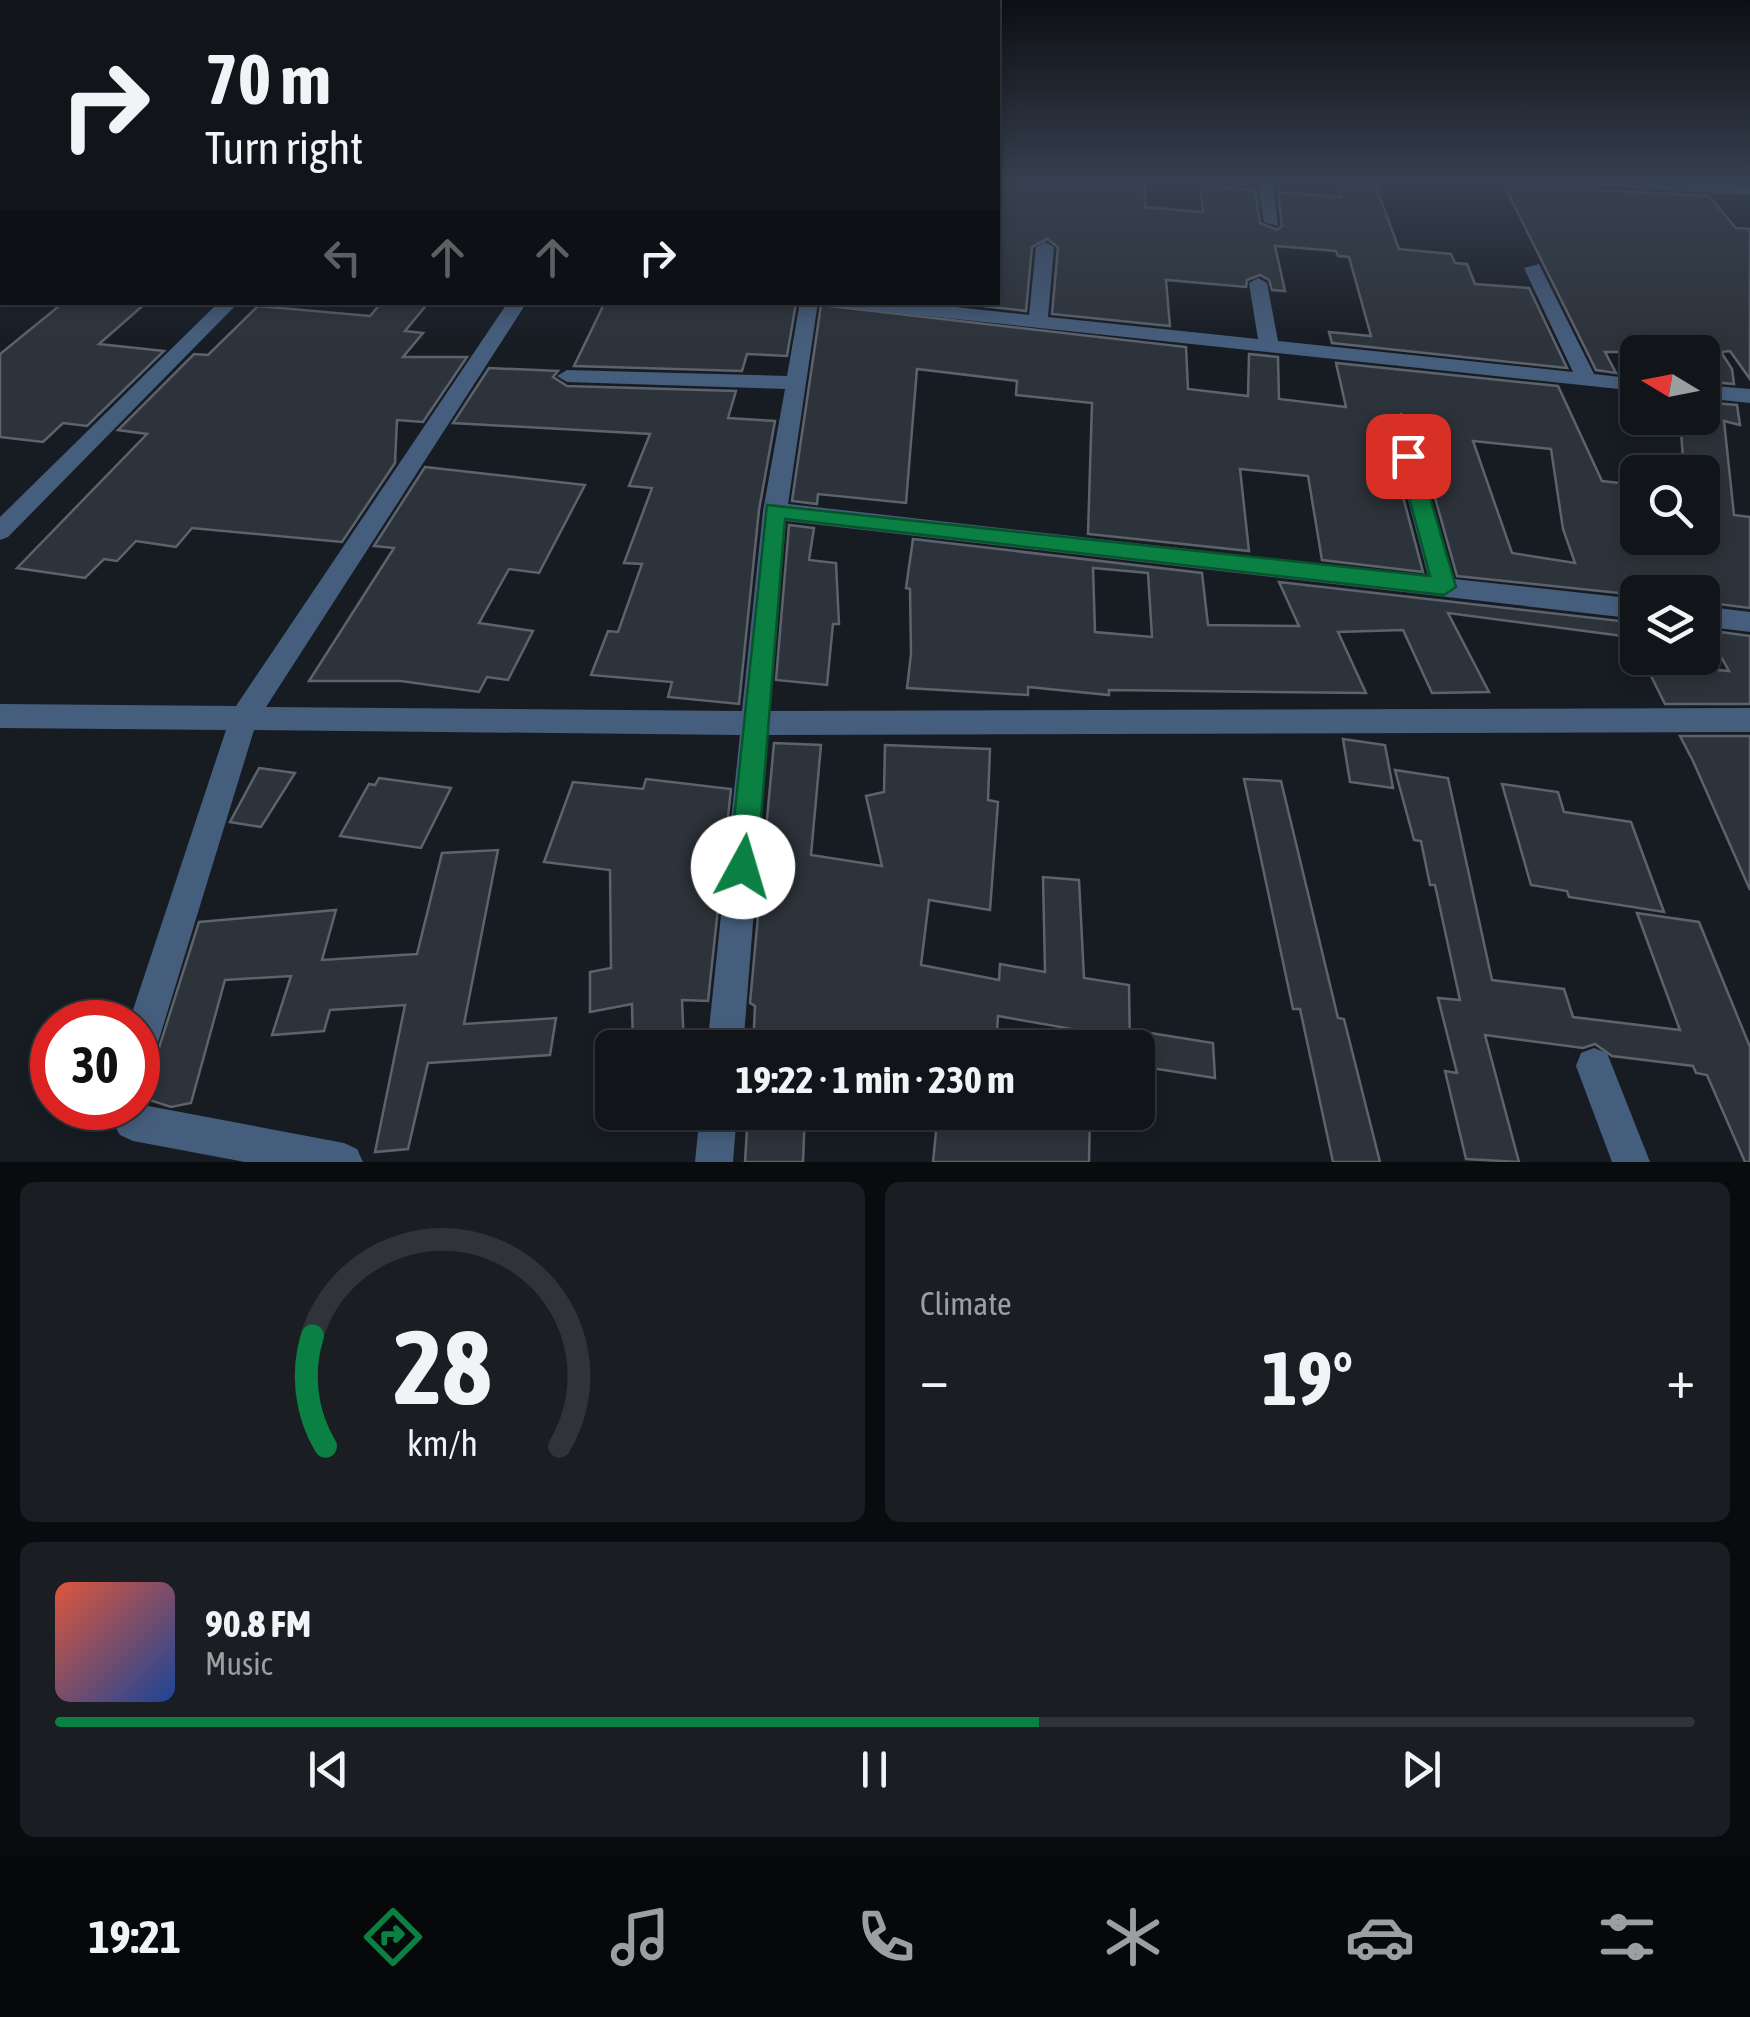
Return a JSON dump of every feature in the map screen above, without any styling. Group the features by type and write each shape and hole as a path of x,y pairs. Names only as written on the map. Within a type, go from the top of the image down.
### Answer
{"street":[{"path":"1038,322 1044,247"},
{"path":"1533,268 1586,380"},
{"path":"1258,283 1268,347"},
{"path":"0,532 227,305"},
{"path":"154,1000 244,717 516,305"},
{"path":"727,1030 775,511 808,305"},
{"path":"879,305 1620,383"},
{"path":"566,376 794,384"},
{"path":"1720,394 1750,396"},
{"path":"1399,424 1444,587"},
{"path":"775,511 1620,607"},
{"path":"1720,618 1750,622"},
{"path":"0,716 757,723 1750,720"},
{"path":"1594,1066 1631,1162"},
{"path":"160,1127 344,1162"},
{"path":"714,1162 717,1130"}],"building":[{"path":"1000,235 1394,235 1399,249 1451,254 1455,263 1467,264 1475,284 1529,288 1567,368 1332,343 1329,332 1371,336 1349,257 1338,256 1336,251 1275,246 1285,291 1272,290 1269,280 1260,275 1247,280 1246,287 1166,280 1170,326 1052,314 1058,247 1047,239 1032,247 1026,311 974,305 1000,305"},
{"path":"1529,235 1750,235 1750,379 1730,351 1721,352 1732,369 1734,384 1720,383 1720,335 1620,335 1620,352 1605,352 1616,373 1596,370"},
{"path":"60,305 144,305 99,344 164,351 87,426 63,423 43,442 0,437 0,354"},
{"path":"379,305 427,305 405,331 423,333 403,357 467,357 423,422 397,420 395,463 342,542 192,528 176,547 136,541 117,561 104,559 85,578 17,568 147,434 118,430 194,354 208,355 258,306 370,316"},
{"path":"604,305 796,305 787,356 747,354 742,371 574,366"},
{"path":"821,305 1186,347 1188,389 1248,396 1249,354 1278,357 1279,399 1346,407 1336,363 1558,386 1602,481 1620,483 1620,555 1720,555 1720,455 1683,455 1681,435 1720,435 1720,404 1737,405 1740,425 1724,421 1734,515 1750,517 1750,608 1720,604 1720,575 1620,575 1620,593 1457,576 1414,423 1401,414 1384,425 1423,572 1322,560 1308,476 1240,469 1249,551 1088,534 1092,403 1016,395 1017,381 917,369 906,503 818,494 817,504 792,501","holes":["1473,441 1551,449 1563,529 1575,563 1512,553"]},
{"path":"489,368 558,371 553,377 567,386 736,391 728,418 775,421 759,510 739,704 668,697 672,682 591,675 608,631 618,632 642,564 624,563 652,488 629,486 650,434 453,423"},
{"path":"425,467 585,485 539,573 509,569 479,623 533,631 508,680 487,677 479,692 401,681 309,681 394,548 374,546"},
{"path":"789,525 814,528 809,560 836,563 839,624 833,624 827,685 776,680"},
{"path":"913,539 1202,573 1208,625 1299,626 1279,582 1620,621 1620,636 1448,613 1489,692 1432,693 1403,630 1338,632 1366,693 1109,690 1109,695 1028,687 1028,695 907,688 910,589 906,588","holes":["1093,568 1148,573 1152,637 1095,632"]},
{"path":"1720,632 1750,636 1750,704 1665,704 1650,675 1720,675 1720,670 1729,671 1720,655"},
{"path":"1680,736 1750,736 1750,890 1693,761"},
{"path":"1343,739 1385,745 1393,788 1350,782"},
{"path":"774,743 821,745 811,855 882,866 866,796 884,792 885,745 990,749 988,800 998,802 990,910 929,900 921,965 999,980 1000,964 1045,972 1043,877 1079,880 1084,978 1129,985 1130,1030 1078,1030 998,1016 997,1030 754,1030 755,1006 750,1003"},
{"path":"259,768 295,773 261,827 230,822"},
{"path":"1395,770 1448,778 1492,980 1564,989 1573,1017 1680,1030 1637,913 1699,922 1750,1047 1750,1162 1745,1162 1707,1075 1696,1073 1693,1066 1612,1056 1595,1044 1583,1048 1485,1035 1519,1162 1466,1159 1445,1071 1457,1073 1438,998 1460,1000 1435,885 1430,885 1421,841 1414,840"},
{"path":"379,778 451,788 421,848 340,836 369,784 375,785"},
{"path":"646,779 731,789 708,1001 682,1000 683,1030 633,1030 632,1004 590,1012 590,972 611,968 610,870 544,862 573,782 643,789"},
{"path":"1244,779 1281,781 1338,1018 1344,1019 1380,1162 1333,1162 1300,1009 1293,1009"},
{"path":"1502,784 1558,792 1564,812 1631,822 1664,912 1569,897 1567,891 1531,885"},
{"path":"498,850 464,1024 556,1018 550,1055 428,1063 408,1149 375,1152 405,1005 330,1010 324,1031 272,1035 291,976 225,980 191,1103 171,1107 160,1103 160,1045 199,922 336,910 322,960 417,954 442,853"},
{"path":"1155,1034 1213,1043 1215,1078 1155,1069"},
{"path":"747,1130 804,1130 803,1162 745,1162"},
{"path":"936,1130 1090,1130 1089,1162 933,1162"}],"route":[{"path":"743,867 775,511 1444,587 1408,456"}]}
